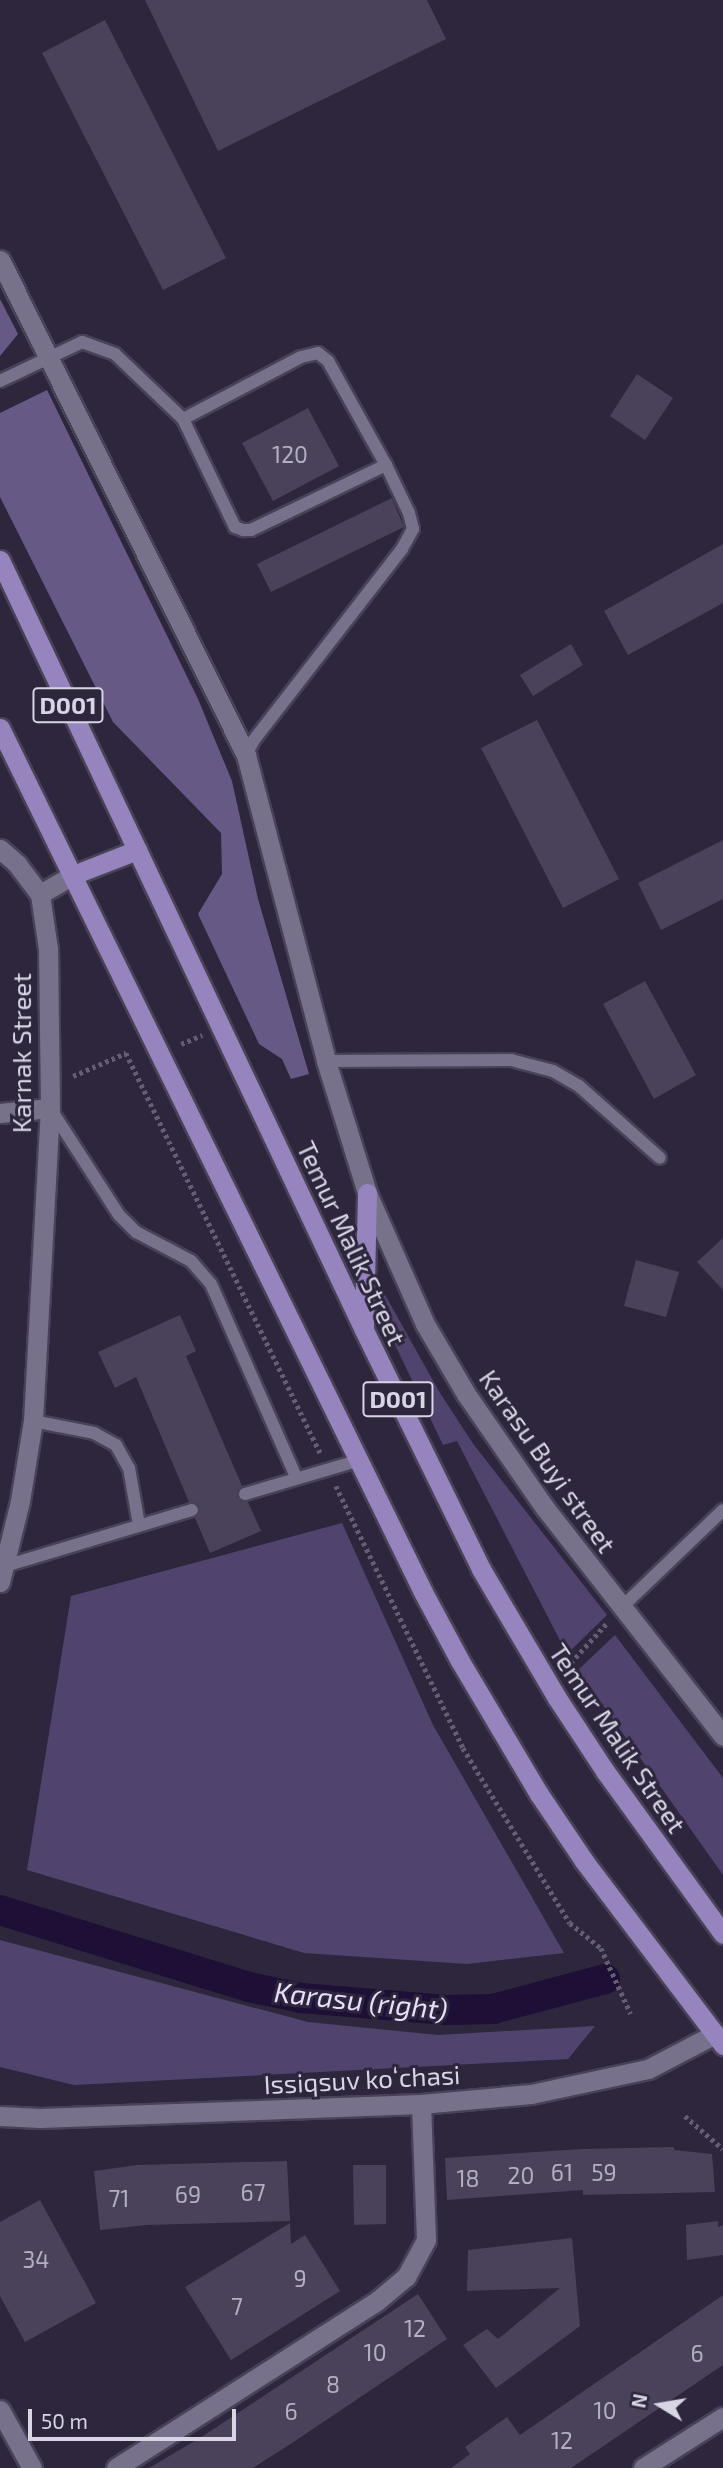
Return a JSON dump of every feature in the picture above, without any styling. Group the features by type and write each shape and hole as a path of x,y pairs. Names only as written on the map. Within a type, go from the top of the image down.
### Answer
{"highway":[{"name":"Temur Malik Street","path":"0,560 364,1330 481,1569 518,1635 605,1771 717,1926"},
{"name":"D001","path":"0,728 423,1592 499,1728 576,1850 719,2040"},
{"path":"73,875 137,850"},
{"path":"364,1330 367,1193"}],"street":[{"name":"Karasu Buyi street","path":"0,260 246,755 326,1061 367,1193 425,1324 466,1394 545,1508 723,1736"},
{"path":"0,849 18,864 40,894 73,875"},
{"name":"Karnak Street","path":"2,1574 20,1502 33,1421 50,1108 47,949 40,894"},
{"path":"0,1113 50,1108"},
{"name":"Issiqsuv koʻchasi","path":"0,2116 40,2118 421,2104 531,2094 648,2069 719,2040"},
{"path":"116,2468 377,2301 406,2277 426,2240 421,2104"},
{"path":"0,2410 32,2468"},
{"path":"643,2468 723,2417"}],"lane":[{"path":"0,381 82,342 115,354 183,419 235,527 243,530 251,530 386,466"},
{"path":"183,419 301,357 317,353 328,361 386,466 410,513 414,529 380,578 254,740 246,755"},
{"path":"326,1061 511,1060 553,1071 579,1086 660,1158"},
{"path":"50,1108 119,1215 136,1232 191,1261 211,1284 296,1478"},
{"path":"33,1421 94,1433 116,1445 129,1468 139,1525"},
{"path":"245,1493 360,1461"},
{"path":"2,1574 139,1525 192,1510"},
{"path":"622,1607 723,1510"}],"path":[{"path":"49,1076 72,1076 126,1054 463,1748 570,1923 601,1948 631,2014"},
{"path":"573,1679 566,1668 622,1607"},
{"path":"685,2116 723,2150"}],"shaded area":[{"path":"0,299 18,334 0,356"},
{"path":"47,390 198,699 232,781 258,899 309,1074 291,1079 282,1059 259,1044 198,914 222,874 221,833 113,722 0,497 0,413"},
{"path":"379,1284 440,1393 474,1445 607,1615 567,1654 457,1441 443,1445 387,1328"},
{"path":"342,1523 433,1725 564,1953 467,1964 304,1953 27,1870 71,1596"},
{"path":"615,1635 723,1778 723,1875 578,1670"},
{"path":"0,1940 308,2022 438,2035 595,2026 568,2059 74,2085 0,2067"}],"building":[{"path":"145,0 427,0 446,39 218,151"},
{"path":"105,20 226,258 163,290 42,53"},
{"path":"637,374 673,398 645,440 610,416"},
{"path":"308,408 339,466 273,501 242,443"},
{"path":"392,498 404,527 271,592 257,564"},
{"path":"723,544 723,603 628,655 604,611"},
{"path":"571,644 583,665 533,696 520,675"},
{"path":"537,720 619,879 563,908 481,748"},
{"path":"723,840 723,899 661,930 638,883"},
{"path":"645,981 696,1075 654,1099 603,1004"},
{"path":"723,1238 723,1290 697,1262"},
{"path":"636,1260 679,1272 666,1317 624,1306"},
{"path":"180,1315 196,1351 186,1356 242,1486 237,1497 242,1502 248,1502 261,1531 210,1553 195,1518 200,1507 195,1502 189,1502 136,1377 115,1388 98,1352"},
{"path":"674,2147 674,2150 712,2154 715,2192 583,2195 583,2190 447,2200 445,2158 582,2149"},
{"path":"287,2161 290,2221 147,2225 100,2230 94,2171 137,2165"},
{"path":"353,2165 386,2165 386,2224 354,2225"},
{"path":"40,2200 96,2303 25,2342 0,2296 0,2222"},
{"path":"718,2221 718,2227 723,2225 723,2255 687,2260 686,2225"},
{"path":"290,2223 291,2244 305,2235 340,2291 231,2360 185,2287"},
{"path":"572,2238 580,2326 496,2388 463,2345 487,2329 498,2339 560,2288 467,2291 468,2250"},
{"path":"418,2294 447,2339 289,2445 253,2468 149,2468 203,2436"},
{"path":"723,2295 723,2365 571,2468 451,2468 470,2454 465,2447 507,2417 520,2435"}],"waterway":[{"name":"Karasu (right)","path":"0,1910 249,1987 301,1998 447,2010 493,2009 605,1979"}]}
